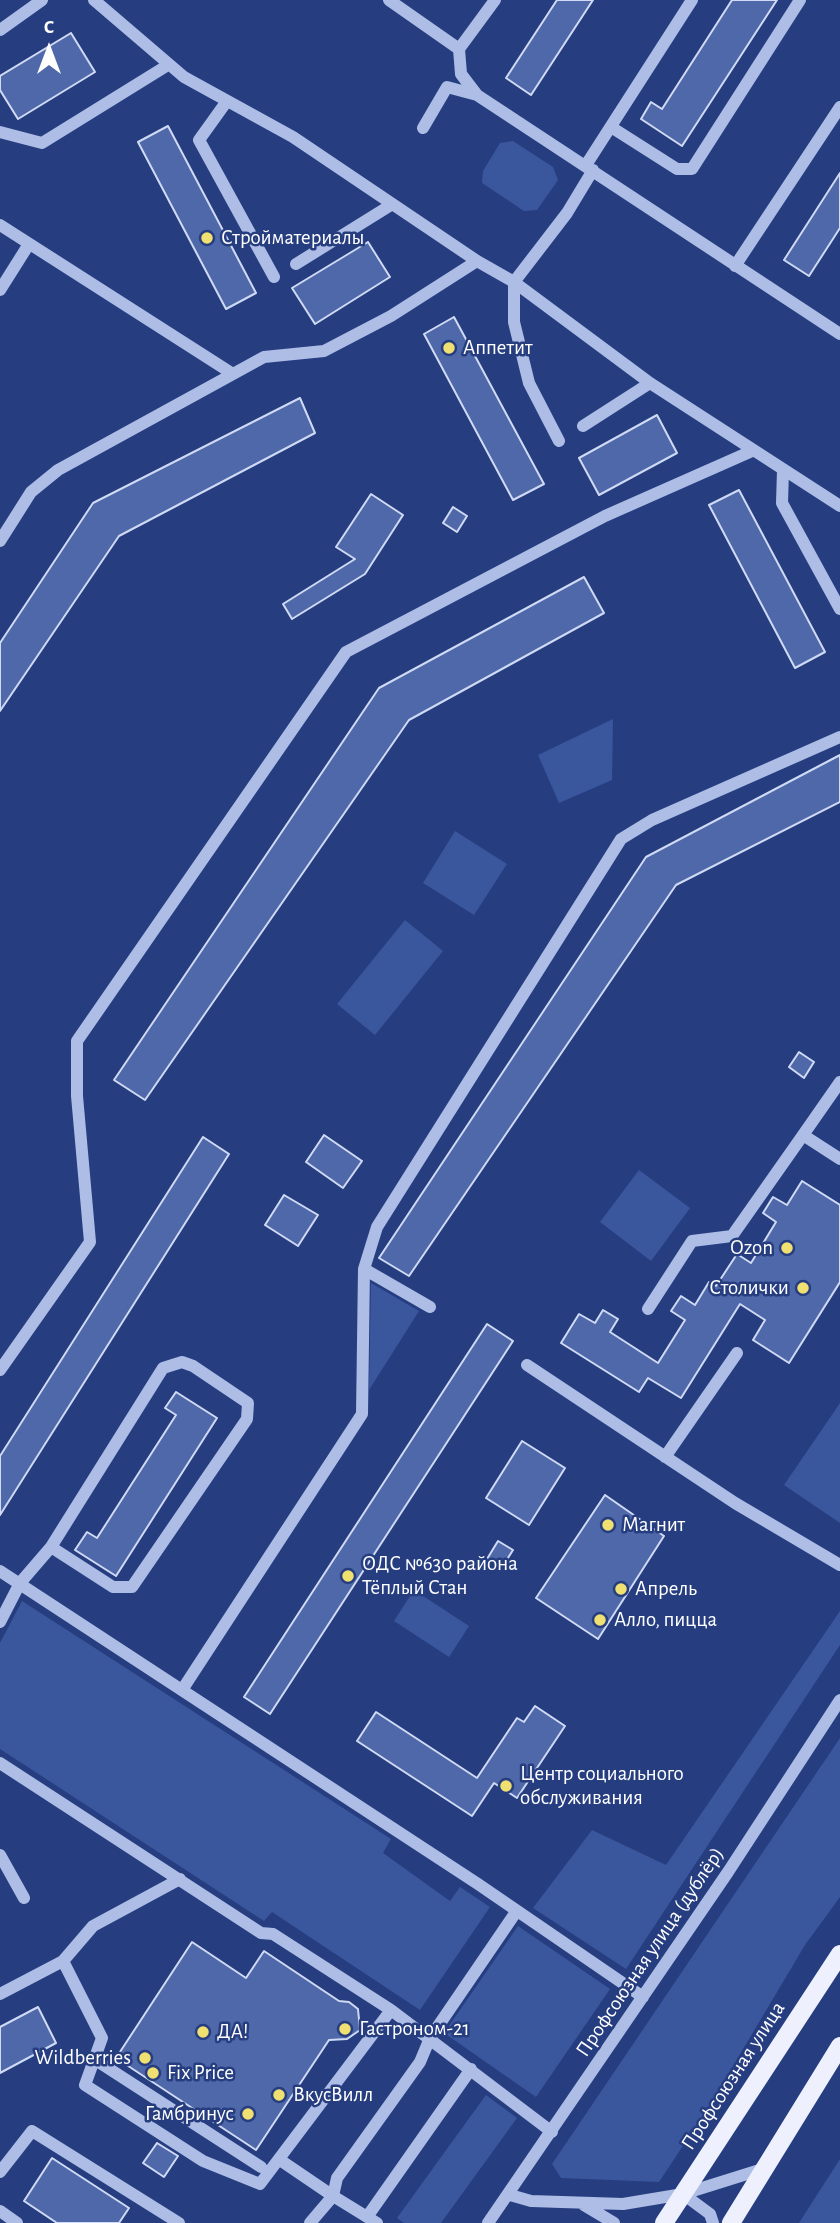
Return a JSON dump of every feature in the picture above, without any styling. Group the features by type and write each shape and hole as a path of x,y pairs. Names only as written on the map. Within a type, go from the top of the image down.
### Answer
{"main road":[{"name":"Профсоюзная улица","path":"664,2223 840,1954"},
{"path":"731,2223 840,2046"}],"street":[{"path":"0,30 42,0"},
{"path":"94,0 168,65 293,137 391,205 514,282 650,383 840,506"},
{"path":"388,0 459,49"},
{"path":"477,95 461,74 459,49 495,0"},
{"path":"559,441 529,383 514,321 514,282 567,213 611,127 692,0"},
{"path":"611,127 677,169 692,169 800,0"},
{"path":"0,132 42,143 168,65"},
{"path":"423,128 447,86 477,95 840,334"},
{"path":"227,101 199,141 274,277"},
{"path":"735,266 840,107"},
{"path":"296,264 391,205"},
{"path":"0,225 233,374"},
{"path":"0,290 29,244"},
{"path":"0,541 31,492 58,470 264,356 324,351 391,316 477,261"},
{"path":"583,426 650,383"},
{"path":"0,1370 90,1242 77,1096 77,1041 346,652 617,510 752,451"},
{"path":"783,470 782,503 840,609"},
{"path":"182,1690 362,1414 364,1269 377,1227 621,839 652,820 840,737"},
{"path":"648,1309 692,1241 732,1236 840,1082"},
{"path":"803,1135 840,1159"},
{"path":"364,1269 430,1307"},
{"path":"666,1457 737,1353"},
{"path":"0,1622 20,1583 51,1547 163,1368 182,1362 193,1366 248,1403 247,1419 132,1587 113,1587 51,1547"},
{"path":"527,1365 735,1503 840,1565"},
{"path":"0,1571 643,1997"},
{"name":"Профсоюзная улица (дублёр)","path":"488,2223 510,2195 840,1700"},
{"path":"0,1763 261,1933 273,1934 391,2010 552,2132"},
{"path":"0,1855 24,1898"},
{"path":"0,1994 63,1961 93,1926 180,1879"},
{"path":"310,2223 333,2196 337,2178 420,2062 430,2038 516,1912"},
{"path":"63,1961 102,2038 85,2085 203,2161 260,2184 391,2010"},
{"path":"94,2059 261,2167"},
{"path":"280,2160 372,2220 471,2069"},
{"path":"0,2172 32,2131 179,2223"},
{"path":"510,2195 531,2201 622,2204 683,2194 766,2168"},
{"path":"683,2194 710,2214 713,2223"},
{"path":"581,2203 614,2223"},
{"path":"0,2211 17,2223"}],"shaded area":[{"path":"513,141 553,167 558,180 537,210 524,211 482,183 483,171 500,143"},
{"path":"613,719 612,780 559,803 538,755"},
{"path":"455,831 507,864 474,915 423,883"},
{"path":"405,920 443,951 375,1035 337,1004"},
{"path":"639,1170 690,1208 651,1261 600,1222"},
{"path":"371,1283 419,1311 369,1390"},
{"path":"840,1403 840,1523 784,1485"},
{"path":"414,1590 469,1626 449,1657 394,1621"},
{"path":"22,1601 391,1839 383,1853 450,1901 460,1887 490,1907 420,2010 272,1912 264,1921 0,1749 0,1643"},
{"path":"840,1611 840,1645 626,1969 533,1908 592,1830 666,1865"},
{"path":"840,1738 840,1897 805,1945 708,2108 659,2182 561,2178 552,2164"},
{"path":"518,1926 610,1989 536,2097 444,2033"},
{"path":"486,2095 517,2118 441,2223 404,2223 397,2218"},
{"path":"840,2159 840,2223 799,2223"}],"building":[{"path":"557,0 593,0 531,95 506,78"},
{"path":"732,0 777,0 682,146 641,119 651,102 662,109"},
{"path":"71,33 95,72 18,119 0,90 0,76"},
{"path":"168,126 256,293 226,309 138,142"},
{"path":"840,173 840,228 809,276 784,260"},
{"path":"368,242 390,277 315,324 292,288"},
{"path":"454,317 544,484 513,500 424,334"},
{"path":"300,398 315,433 119,536 0,711 0,643 93,503"},
{"path":"657,415 677,453 599,495 579,458"},
{"path":"739,490 825,652 795,668 709,505"},
{"path":"371,494 403,515 365,574 292,619 283,604 355,559 336,547"},
{"path":"453,507 467,516 457,532 443,523"},
{"path":"584,577 604,613 409,720 145,1100 114,1080 379,688"},
{"path":"840,755 840,802 676,885 409,1276 379,1258 646,857"},
{"path":"799,1052 814,1062 804,1078 789,1067"},
{"path":"324,1135 362,1161 343,1188 306,1162"},
{"path":"203,1137 229,1154 0,1515 0,1456"},
{"path":"802,1181 840,1205 840,1282 789,1363 753,1340 765,1320 740,1304 681,1398 648,1378 639,1392 561,1343 579,1314 595,1323 603,1310 618,1319 610,1332 658,1363 685,1320 671,1311 681,1296 695,1305 709,1282 716,1286 737,1254 751,1263 776,1222 763,1213 773,1197 787,1205"},
{"path":"284,1195 318,1215 298,1246 265,1225"},
{"path":"487,1324 513,1341 270,1714 244,1697"},
{"path":"176,1392 217,1418 116,1576 75,1550 87,1532 97,1538 176,1415 165,1408"},
{"path":"522,1441 565,1468 529,1525 486,1498"},
{"path":"605,1495 664,1536 598,1639 536,1598"},
{"path":"498,1541 513,1550 501,1569 487,1559"},
{"path":"535,1706 565,1726 517,1798 494,1783 472,1816 357,1741 376,1712 477,1778 517,1718 524,1722"},
{"path":"192,1942 246,1978 264,1951 339,2001 349,2002 358,2009 360,2030 347,2039 329,2040 256,2150 116,2058"},
{"path":"38,2007 56,2043 0,2073 0,2027"},
{"path":"157,2143 178,2156 164,2177 143,2163"},
{"path":"52,2158 129,2208 119,2223 57,2223 24,2201"}],"place":[{"name":"Стройматериалы","path":"207,238"},
{"name":"Аппетит","path":"449,348"},
{"name":"Ozon","path":"787,1248"},
{"name":"Столички","path":"803,1288"},
{"name":"Магнит","path":"608,1525"},
{"name":"ОДС №630 района Тёплый Стан","path":"348,1576"},
{"name":"Апрель","path":"621,1589"},
{"name":"Алло, пицца","path":"600,1620"},
{"name":"Центр социального обслуживания","path":"506,1786"},
{"name":"Гастроном-21","path":"345,2029"},
{"name":"ДА!","path":"203,2032"},
{"name":"Wildberries","path":"145,2058"},
{"name":"Fix Price","path":"153,2073"},
{"name":"ВкусВилл","path":"279,2095"},
{"name":"Гамбринус","path":"248,2114"}]}
